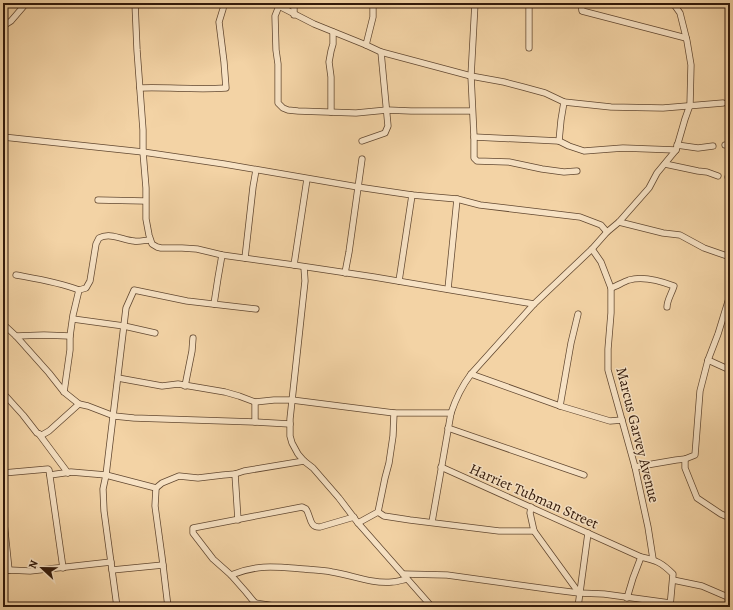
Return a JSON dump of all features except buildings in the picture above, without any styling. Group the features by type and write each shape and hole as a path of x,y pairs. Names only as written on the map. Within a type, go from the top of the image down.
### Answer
{"street":[{"path":"135,3 146,188 146,219 152,244 161,248 197,249 222,255 399,281 534,304"},
{"path":"140,88 226,88 220,22 224,3"},
{"path":"273,3 294,14 334,32 366,44 381,52 471,76 504,82 545,93 564,102 611,107 663,108 723,103"},
{"path":"294,3 294,14"},
{"path":"366,44 373,17 373,3"},
{"path":"475,3 471,76 474,158 477,161 509,162 564,172 577,171"},
{"path":"529,3 529,48"},
{"path":"582,3 582,11 686,38"},
{"path":"432,522 451,413 455,400 463,384 534,304 592,249 649,188 657,173 677,148 690,105 691,65 680,14 674,3"},
{"path":"3,26 11,20 23,6"},
{"path":"279,6 275,16 278,103 283,108 288,110 356,113 387,110 472,111"},
{"path":"331,112 331,77 329,62 334,32"},
{"path":"362,141 385,133 388,126 381,52"},
{"path":"559,141 560,120 564,102"},
{"path":"3,137 143,152 358,187 456,199 480,205 580,217 600,225 607,232"},
{"path":"474,137 559,141 584,151 623,148 698,148 713,146"},
{"path":"345,273 362,159"},
{"path":"665,164 707,172 718,176"},
{"path":"245,258 256,170"},
{"path":"294,265 307,179"},
{"path":"399,281 412,194"},
{"path":"448,289 456,199"},
{"path":"98,200 145,201"},
{"path":"618,222 664,233 680,235 704,248 730,256"},
{"path":"16,275 49,280 79,290 86,288 88,284 96,244 99,238 106,236 134,241 150,240"},
{"name":"Marcus Garvey Avenue","path":"592,249 601,262 611,288 608,370 635,467 648,527 653,560"},
{"path":"214,304 222,255"},
{"path":"304,267 305,282 290,424 290,436 292,443 298,454 313,468 432,607"},
{"path":"611,288 629,280 644,279 674,286 666,305 667,307"},
{"path":"64,392 70,350 70,336 79,290"},
{"path":"117,607 104,511 103,489 114,416 126,308 134,290 187,301 256,309"},
{"path":"635,467 676,460 685,460 695,455 700,391 708,360 730,295"},
{"path":"560,406 571,343 578,314"},
{"path":"73,319 124,326 155,333"},
{"path":"3,324 16,336 64,392 79,404 114,416 134,418 290,424"},
{"path":"16,336 70,336"},
{"path":"185,386 193,338"},
{"path":"708,360 730,370"},
{"path":"471,374 560,406 610,421 622,420"},
{"path":"118,378 162,386 178,384 225,392 255,402 292,400 394,413 451,413"},
{"path":"3,392 39,434 68,473"},
{"path":"255,402 255,422"},
{"path":"39,434 42,435 49,431 79,404"},
{"path":"378,512 389,463 393,436 394,413"},
{"path":"448,428 584,475"},
{"path":"168,607 155,506 156,488 162,483 179,476 198,478 223,474 235,474 304,460"},
{"path":"685,460 685,468 697,498 721,514 730,518"},
{"name":"Harriet Tubman Street","path":"441,467 640,557 653,560 665,566 673,574 673,580"},
{"path":"3,474 49,471 63,568"},
{"path":"50,475 71,472 106,475 156,488"},
{"path":"235,474 238,520"},
{"path":"530,507 534,531 579,593"},
{"path":"281,607 255,605 231,575 213,559 193,532 194,528 302,508 306,509 309,513 312,524 316,527 354,517"},
{"path":"3,512 9,570"},
{"path":"378,512 384,516 499,531 534,531"},
{"path":"358,522 378,512"},
{"path":"578,607 588,533"},
{"path":"627,598 640,557"},
{"path":"3,572 9,570 30,571 63,568 111,562"},
{"path":"112,570 163,565"},
{"path":"231,575 255,567 269,566 332,572 375,581 392,582 407,579"},
{"path":"403,574 447,575 579,593 604,594 670,605 673,580 702,586 730,598"},
{"path":"192,607 240,607"}]}
